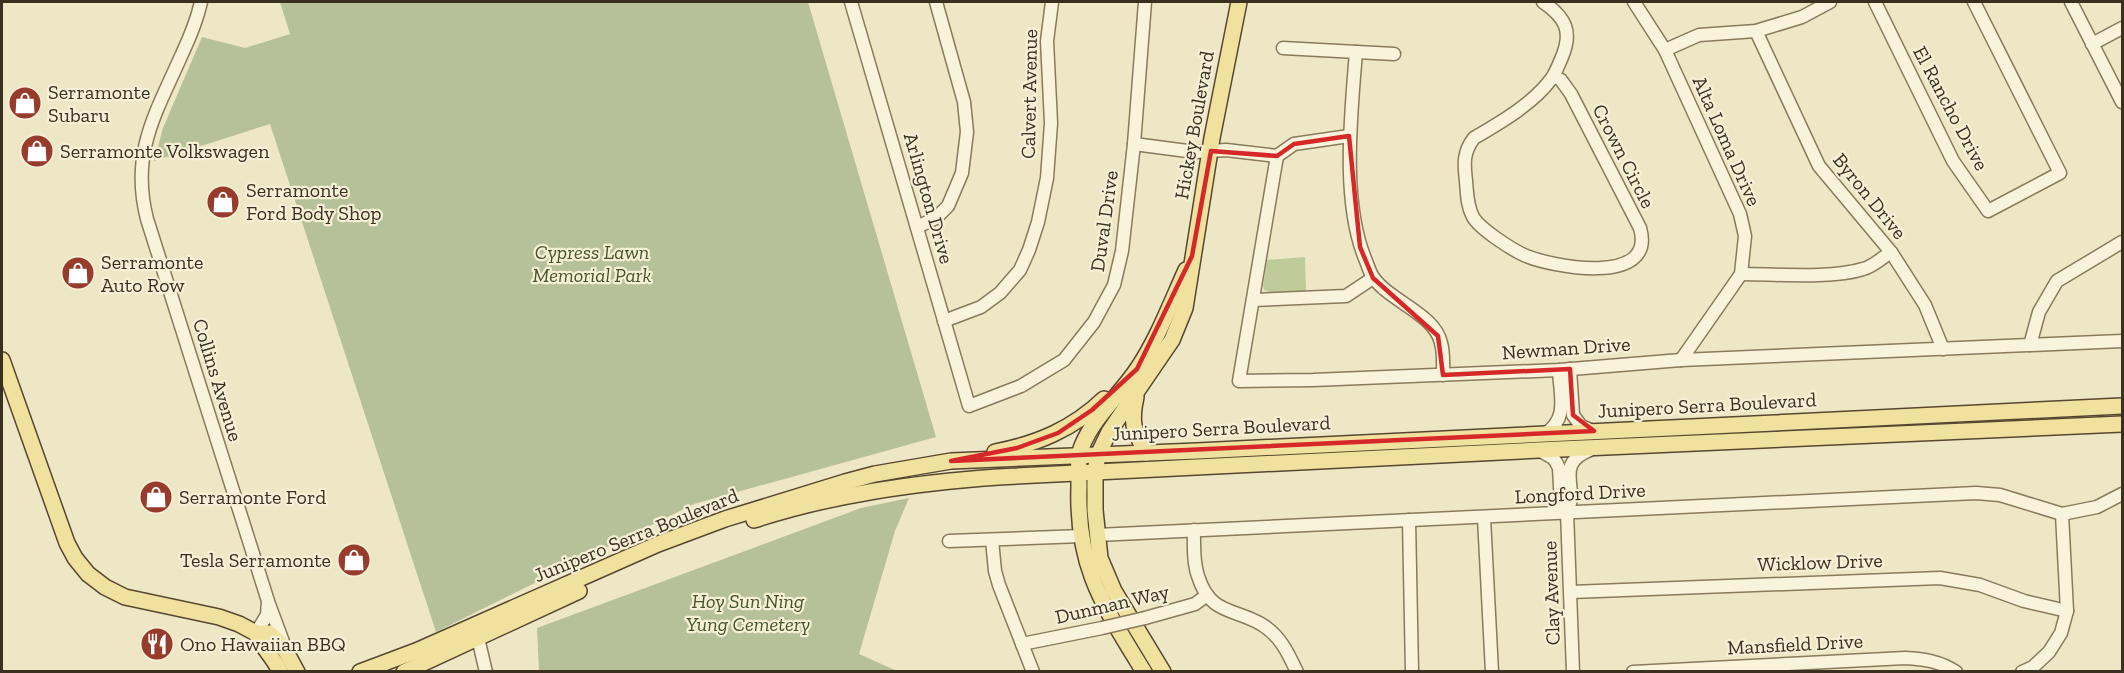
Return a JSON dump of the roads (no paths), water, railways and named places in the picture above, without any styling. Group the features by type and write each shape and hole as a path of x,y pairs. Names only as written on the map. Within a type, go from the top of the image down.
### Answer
{"main road":[{"name":"Hickey Boulevard","path":"1144,672 1094,586 1082,536 1098,454 1108,432 1172,340 1179,325 1188,294 1192,256 1239,2"},
{"name":"Hickey Boulevard","path":"1162,672 1114,591 1100,558 1097,535 1079,472 1079,455 1083,443 1096,422 1137,369 1158,333 1192,256"},
{"path":"2,360 67,543 85,571 105,587 126,597 226,619 256,633 272,635 288,653 297,672"},
{"path":"951,461 1017,448 1058,433 1092,410 1137,369"},
{"path":"1136,394 1131,419 1133,428 1146,453"},
{"name":"Junipero Serra Boulevard","path":"360,672 416,651 658,544 725,519 874,474 951,461 2122,406"},
{"name":"Junipero Serra Boulevard","path":"404,672 661,554 759,518 849,495 885,489 944,481 1079,472 2122,424"},
{"path":"1055,474 1087,502 1105,484 1126,470"},
{"path":"256,633 260,643 272,657 280,672"}],"street":[{"name":"Collins Avenue","path":"201,2 188,42 146,139 140,189 147,219 268,601 288,653"},
{"name":"Arlington Drive","path":"851,2 969,406"},
{"path":"917,227 936,218 948,206 962,173 967,132 964,102 936,2"},
{"name":"Calvert Avenue","path":"944,321 981,307 1000,293 1020,270 1029,250 1038,222 1047,177 1051,123 1047,41 1052,2"},
{"name":"Duval Drive","path":"969,406 1021,387 1064,360 1094,322 1114,285 1122,251 1134,144 1145,2"},
{"name":"Crown Circle","path":"1543,2 1564,21 1568,43 1553,76 1538,95 1474,138 1468,146 1464,158 1467,202 1473,217 1481,226 1523,255 1573,268 1615,267 1624,264 1633,259 1640,246 1640,228 1571,94 1561,80 1553,76"},
{"name":"Alta Loma Drive","path":"1634,2 1665,51 1740,214 1745,236 1741,274 1681,360"},
{"path":"1665,51 1699,35 1756,31 1802,17 1830,2"},
{"name":"El Rancho Drive","path":"1875,2 1953,161 1988,211 2060,173 1974,2"},
{"path":"2071,2 2122,102"},
{"path":"2092,44 2122,28"},
{"name":"Byron Drive","path":"1756,31 1819,166 1891,252 1925,305 1943,349"},
{"path":"1283,48 1394,54"},
{"path":"1356,52 1349,136 1353,211 1360,247 1373,278 1391,295 1426,320 1438,336 1441,343 1443,375"},
{"path":"1134,144 1195,152 1226,150 1277,156 1294,144 1349,136"},
{"name":"Newman Drive","path":"1277,156 1239,381 1443,375 1681,360 2122,341"},
{"path":"2030,345 2039,312 2057,281 2122,242"},
{"path":"1741,274 1846,272 1865,269 1891,252"},
{"path":"1253,300 1346,296 1373,278"},
{"path":"1564,369 1572,415 1581,426 1594,431"},
{"path":"1545,434 1555,427 1561,416 1564,369"},
{"name":"Clay Avenue","path":"1574,672 1567,512 1571,504 1570,468 1576,457 1594,448"},
{"name":"Clay Avenue","path":"1539,450 1557,462 1561,504 1567,512"},
{"name":"Longford Drive","path":"1097,535 1976,493 2000,495 2062,514"},
{"path":"2022,672 2033,667 2049,652 2061,633 2067,610 2062,514 2097,507 2122,494"},
{"path":"1484,518 1492,672"},
{"path":"1408,520 1412,672"},
{"path":"1194,530 1198,576 1208,595 1224,610 1260,623 1274,633 1286,648 1297,672"},
{"path":"949,541 1082,536"},
{"path":"992,540 995,572 1033,672"},
{"name":"Wicklow Drive","path":"1571,592 1940,578 1980,585 2024,601 2067,610"},
{"name":"Dunman Way","path":"1022,644 1145,618 1195,604 1208,595"},
{"path":"256,633 267,615 268,601"},
{"path":"478,638 486,672"},
{"name":"Mansfield Drive","path":"1633,672 1905,658 1927,659 1956,672"}],"place":[{"name":"Serramonte Subaru","path":"25,103"},
{"name":"Serramonte Volkswagen","path":"37,151"},
{"name":"Serramonte Ford Body Shop","path":"223,202"},
{"name":"Serramonte Auto Row","path":"78,273"},
{"name":"Serramonte Ford","path":"156,497"},
{"name":"Tesla Serramonte","path":"354,560"},
{"name":"Ono Hawaiian BBQ","path":"157,644"}],"park label":[{"name":"Cypress Lawn Memorial Park","path":"592,264"},
{"name":"Hoy Sun Ning Yung Cemetery","path":"748,612"}]}
